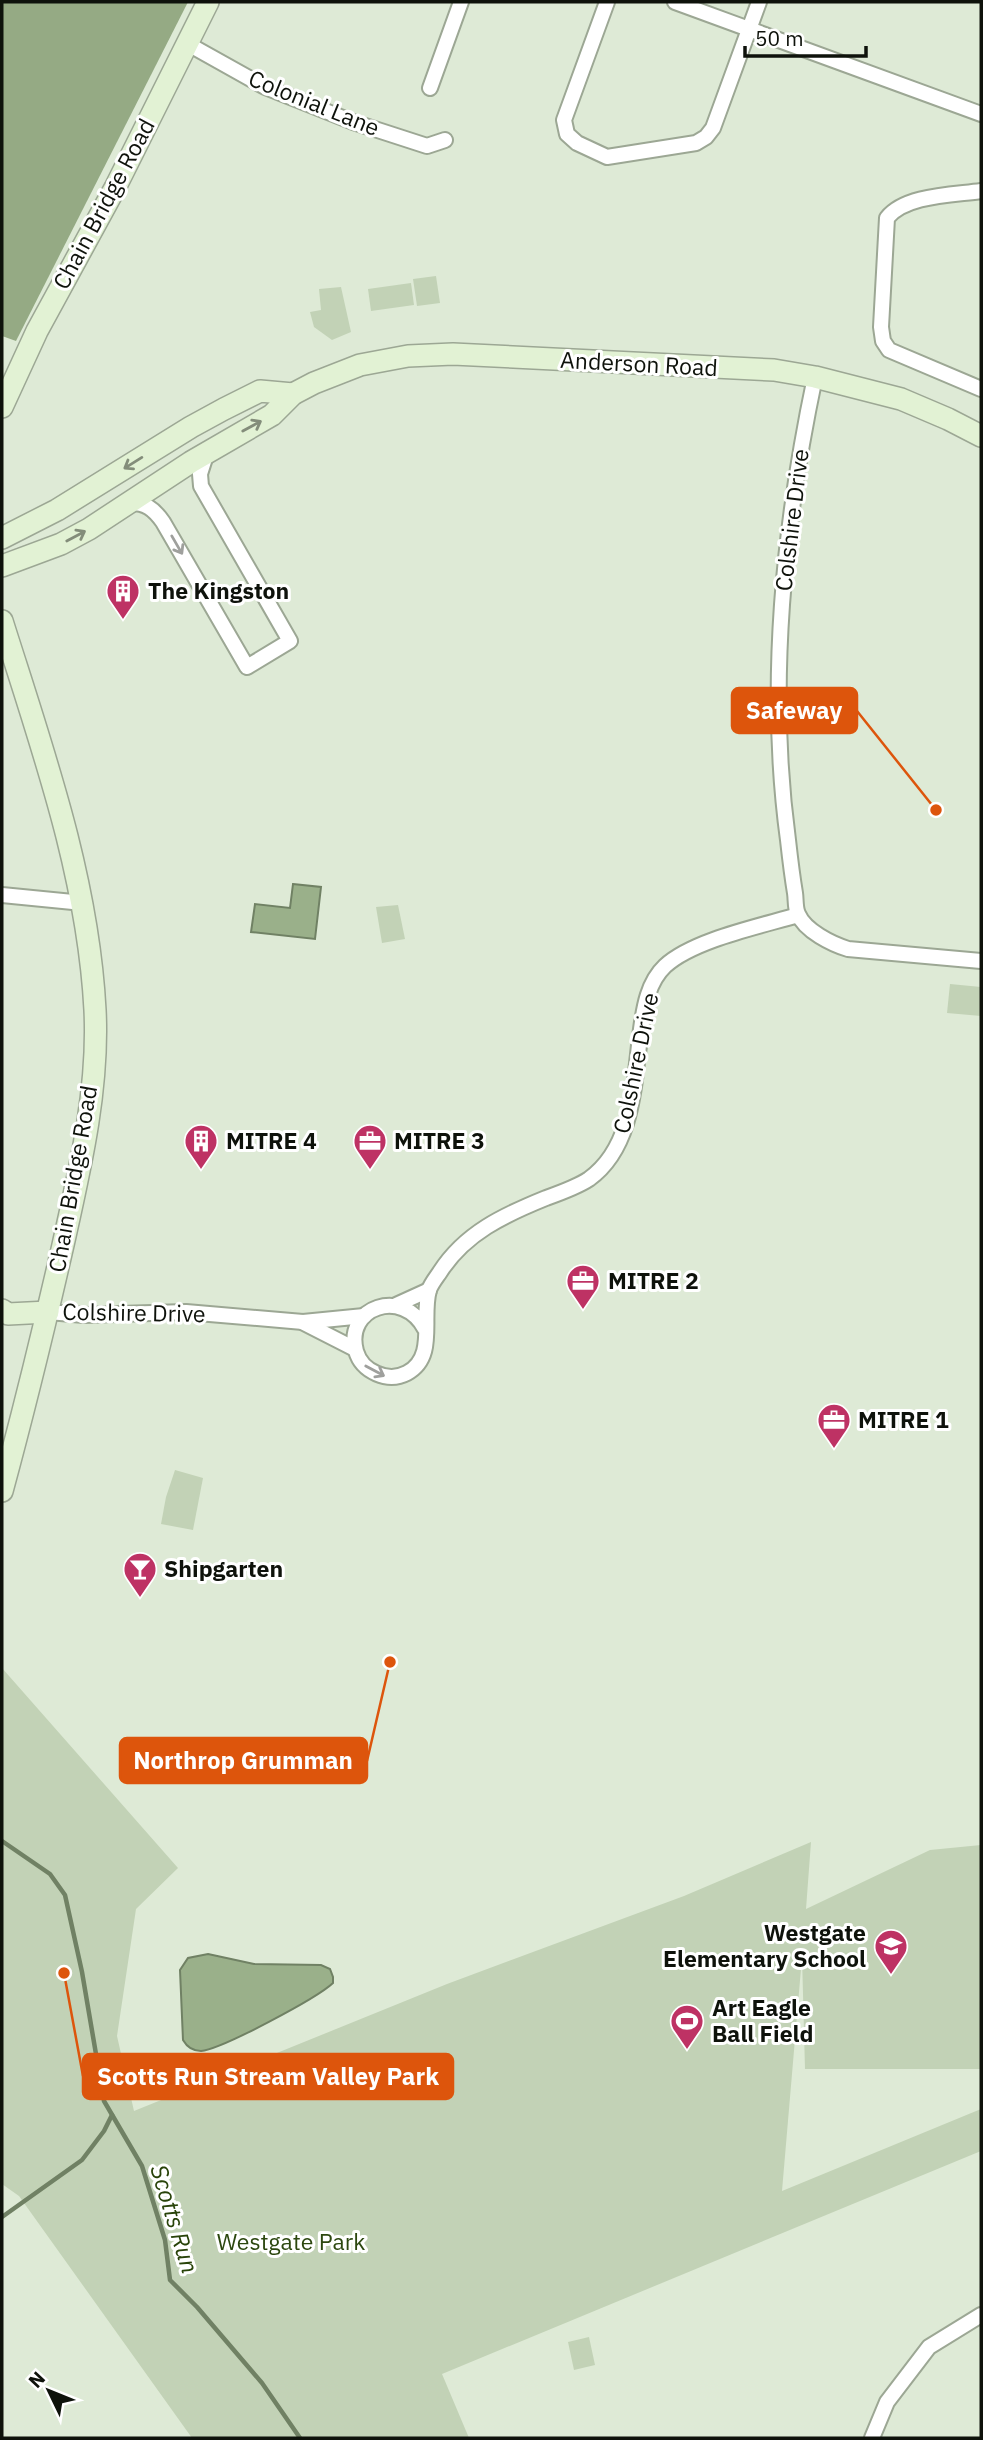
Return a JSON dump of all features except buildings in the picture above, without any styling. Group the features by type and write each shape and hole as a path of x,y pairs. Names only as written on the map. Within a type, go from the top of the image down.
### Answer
{"street":[{"name":"Chain Bridge Road","path":"2,408 37,331 115,188 208,2"},
{"path":"430,88 461,2"},
{"path":"607,2 564,120 567,134 577,143 607,157 696,143 706,137 713,128 759,2"},
{"path":"675,2 981,114"},
{"name":"Colonial Lane","path":"188,44 265,87 353,122 427,146 445,140"},
{"path":"981,191 908,202 895,208 887,218 881,327 883,341 889,350 981,389"},
{"name":"Anderson Road","path":"2,566 75,537 207,452 272,415 293,394 360,365 422,355 453,354 774,370 815,377 901,399 979,429"},
{"name":"Colshire Drive","path":"303,1322 355,1349 366,1367 375,1373 397,1376 407,1373 422,1358 426,1348 429,1290 454,1252 471,1236 500,1218 587,1180 611,1157 629,1115 644,1010 650,989 665,966 705,944 798,915 782,800 779,653 783,579 791,509 815,377"},
{"name":"Anderson Road","path":"2,538 57,510 191,426 223,409 260,391 293,394"},
{"path":"129,503 144,504 159,516 247,667 290,641 201,486 200,474 207,452"},
{"name":"Chain Bridge Road","path":"2,621 42,748 83,903 95,1013 92,1086 75,1191 48,1312 2,1491"},
{"path":"2,895 83,903"},
{"path":"798,915 816,934 832,944 848,949 981,961"},
{"name":"Colshire Drive","path":"4,1314 196,1312 303,1322 364,1316 373,1309 396,1305 429,1290"},
{"path":"396,1305 414,1313 425,1329"},
{"path":"355,1349 358,1326 364,1316"},
{"path":"872,2438 887,2402 929,2347 981,2315"}],"green space":[{"path":"436,276 440,303 417,306 413,279"},
{"path":"411,283 414,305 371,311 368,289"},
{"path":"341,287 351,332 332,340 314,327 310,312 321,310 319,289"},
{"path":"398,905 405,939 382,943 376,907"},
{"path":"950,984 981,987 981,1016 947,1013"},
{"path":"175,1470 203,1478 193,1530 161,1524"},
{"name":"Westgate Park","path":"2,1668 178,1868 136,1909 117,2036 134,2111 447,1984 684,1896 811,1842 806,1909 930,1850 981,1845 981,2069 805,2069 802,1957 782,2191 981,2109 981,2151 442,2374 469,2438 192,2438 19,2196 2,2184"},
{"path":"589,2337 595,2365 574,2370 568,2342"}],"shaded area":[{"path":"2,2 188,2 16,341 2,336"},
{"path":"293,884 321,887 315,939 251,932 255,904 290,908"},
{"path":"208,1954 254,1964 321,1965 330,1969 333,1983 309,2000 248,2033 212,2048 195,2050 188,2047 183,2040 180,1970 188,1958"}],"waterway":[{"name":"Scotts Run","path":"2,1841 50,1874 65,1895 82,1972 104,2101 142,2166 165,2240 170,2280 197,2307 262,2383 300,2438"},
{"path":"2,2217 82,2160 104,2131 112,2115"}],"place":[{"name":"The Kingston","path":"123,621"},
{"name":"Safeway","path":"936,810"},
{"name":"MITRE 4","path":"201,1171"},
{"name":"MITRE 3","path":"370,1171"},
{"name":"MITRE 2","path":"583,1311"},
{"name":"MITRE 1","path":"834,1450"},
{"name":"Shipgarten","path":"140,1599"},
{"name":"Northrop Grumman","path":"390,1662"},
{"name":"Scotts Run Stream Valley Park","path":"64,1973"},
{"name":"Westgate Elementary School","path":"891,1976"},
{"name":"Art Eagle Ball Field","path":"687,2051"}]}
